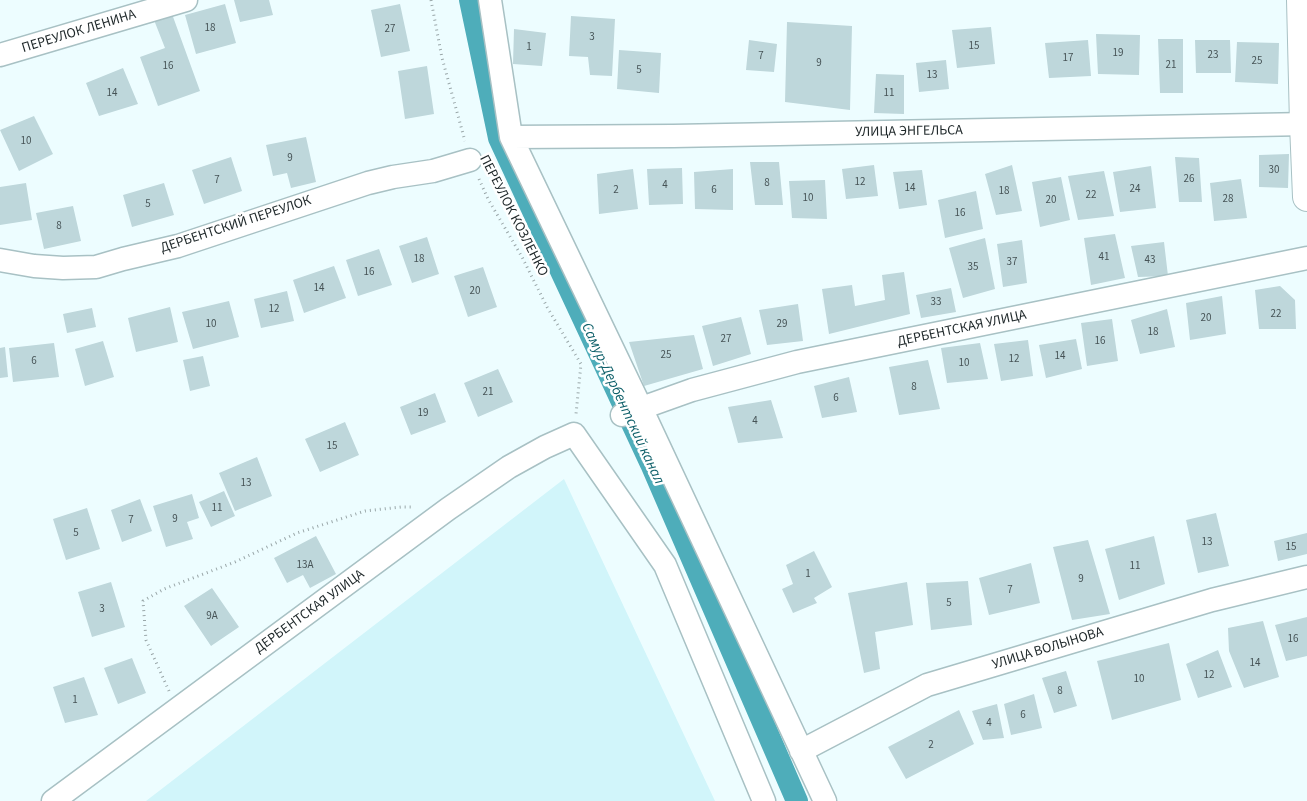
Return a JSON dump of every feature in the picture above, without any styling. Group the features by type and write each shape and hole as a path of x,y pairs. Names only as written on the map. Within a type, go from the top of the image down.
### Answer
{"street":[{"name":"ПЕРЕУЛОК ЛЕНИНА","path":"0,55 186,0"},
{"path":"490,0 512,137 631,412 801,751 824,801"},
{"path":"1301,0 1307,197"},
{"name":"УЛИЦА ЭНГЕЛЬСА","path":"512,137 682,136 1305,124"},
{"name":"ДЕРБЕНТСКИЙ ПЕРЕУЛОК","path":"0,260 44,267 96,267 178,246 368,183 433,170 470,160"},
{"name":"ДЕРБЕНТСКАЯ УЛИЦА","path":"631,412 692,390 797,362 1307,258"},
{"path":"574,434 665,565 764,801"},
{"name":"ДЕРБЕНТСКАЯ УЛИЦА","path":"53,801 509,466 545,446 574,434"},
{"name":"УЛИЦА ВОЛЫНОВА","path":"801,751 927,685 1212,600 1307,577"}],"path":[{"name":"ПЕРЕУЛОК КОЗЛЕНКО","path":"431,0 442,58 470,160 488,199 522,257 547,308 581,364 574,434"},
{"path":"172,713 172,696 146,640 143,601 164,589 236,562 297,533 365,511 401,507 448,509"}],"shaded area":[{"path":"564,479 715,801 146,801"}],"building":[{"path":"234,0 269,0 273,15 240,22"},
{"path":"225,4 236,43 196,54 185,15"},
{"path":"400,4 410,51 381,57 371,10"},
{"path":"172,14 200,91 158,106 140,57 165,48 154,20"},
{"path":"571,16 615,19 612,76 590,75 588,57 569,56"},
{"path":"787,22 852,26 850,110 785,102"},
{"path":"991,27 995,64 957,68 952,30"},
{"path":"514,29 546,33 542,66 513,64"},
{"path":"1096,34 1140,35 1139,75 1098,74"},
{"path":"1158,39 1183,39 1183,93 1160,93"},
{"path":"749,40 777,44 774,72 746,70"},
{"path":"1088,40 1091,76 1049,78 1045,43"},
{"path":"1195,40 1230,40 1231,73 1196,73"},
{"path":"1237,42 1279,43 1278,84 1235,82"},
{"path":"619,50 661,53 659,93 617,89"},
{"path":"946,60 949,89 919,92 916,63"},
{"path":"427,66 434,114 405,119 398,71"},
{"path":"123,68 138,104 99,116 86,83"},
{"path":"876,74 904,75 904,114 874,113"},
{"path":"34,116 53,154 19,171 0,130"},
{"path":"306,137 316,182 291,188 287,173 273,176 266,145"},
{"path":"1289,154 1288,188 1259,187 1259,155"},
{"path":"231,157 242,191 204,204 192,170"},
{"path":"1175,157 1199,158 1202,202 1179,202"},
{"path":"750,162 779,162 783,205 755,205"},
{"path":"874,165 878,196 846,199 842,169"},
{"path":"1012,165 1022,211 996,215 985,174"},
{"path":"1151,166 1156,208 1120,212 1113,172"},
{"path":"682,168 683,204 649,205 647,169"},
{"path":"633,169 638,209 599,214 597,174"},
{"path":"733,169 733,210 695,209 694,172"},
{"path":"922,170 927,205 899,209 893,172"},
{"path":"1104,171 1114,216 1078,220 1068,176"},
{"path":"1061,177 1070,220 1040,227 1032,182"},
{"path":"1241,179 1247,218 1214,221 1210,183"},
{"path":"825,180 827,219 792,218 789,181"},
{"path":"26,183 32,220 0,225 0,187"},
{"path":"164,183 174,215 132,227 123,195"},
{"path":"976,191 983,229 945,238 938,200"},
{"path":"73,206 81,241 44,249 36,213"},
{"path":"1115,234 1125,278 1091,285 1084,238"},
{"path":"427,237 439,274 412,283 399,246"},
{"path":"985,238 995,289 963,298 949,248"},
{"path":"1022,240 1027,283 1003,287 997,244"},
{"path":"1164,242 1168,276 1138,277 1131,246"},
{"path":"379,249 392,285 358,296 346,260"},
{"path":"334,266 346,298 304,313 293,280"},
{"path":"483,267 497,307 468,317 454,276"},
{"path":"904,272 910,314 829,334 822,289 852,285 855,306 885,300 882,275"},
{"path":"1280,286 1295,300 1296,329 1259,329 1255,290"},
{"path":"951,288 956,312 921,318 916,295"},
{"path":"287,291 294,321 261,328 254,299"},
{"path":"1222,296 1226,334 1190,340 1186,303"},
{"path":"229,301 239,337 193,349 182,312"},
{"path":"798,304 803,341 767,345 759,310"},
{"path":"170,307 178,342 136,352 128,318"},
{"path":"92,308 96,327 67,333 63,314"},
{"path":"1167,309 1175,347 1140,354 1131,320"},
{"path":"741,317 751,354 713,366 702,326"},
{"path":"1112,319 1118,361 1087,366 1081,323"},
{"path":"694,335 703,369 644,386 629,342"},
{"path":"1076,339 1082,369 1046,378 1039,345"},
{"path":"1028,340 1033,376 1001,381 994,344"},
{"path":"103,341 114,377 85,386 75,349"},
{"path":"54,343 59,377 13,382 9,348"},
{"path":"980,343 988,379 947,383 941,348"},
{"path":"5,347 8,377 0,378 0,348"},
{"path":"203,356 210,386 190,391 183,360"},
{"path":"928,360 940,409 899,415 889,367"},
{"path":"498,369 513,402 478,417 464,383"},
{"path":"849,377 857,412 822,418 814,386"},
{"path":"435,393 446,422 411,435 400,407"},
{"path":"771,400 783,438 738,443 728,407"},
{"path":"345,422 359,455 320,472 305,439"},
{"path":"257,457 272,496 235,511 219,473"},
{"path":"224,491 235,516 211,527 199,502"},
{"path":"192,494 199,518 187,522 193,539 166,547 153,506"},
{"path":"140,499 152,531 122,542 111,510"},
{"path":"87,508 100,549 66,560 53,519"},
{"path":"1216,513 1229,566 1198,573 1186,520"},
{"path":"1307,533 1307,554 1278,561 1274,541"},
{"path":"316,536 336,574 310,588 303,575 287,583 274,558"},
{"path":"1154,536 1165,584 1119,600 1105,549"},
{"path":"1088,540 1110,614 1072,620 1053,547"},
{"path":"814,551 832,587 814,598 817,603 793,613 782,589 793,584 786,565"},
{"path":"1031,563 1040,603 989,615 979,578"},
{"path":"968,581 972,625 931,630 926,583"},
{"path":"111,582 125,627 92,637 78,592"},
{"path":"907,582 913,625 875,632 880,669 864,673 848,593"},
{"path":"212,588 239,627 211,646 184,606"},
{"path":"1307,617 1307,656 1286,661 1275,625"},
{"path":"1263,621 1279,677 1244,688 1229,651 1228,628"},
{"path":"1169,643 1181,700 1112,720 1097,661"},
{"path":"1218,650 1232,687 1198,698 1186,664"},
{"path":"132,658 146,693 118,704 104,668"},
{"path":"1066,671 1077,706 1054,713 1042,678"},
{"path":"84,677 98,715 65,723 53,687"},
{"path":"1034,694 1042,728 1011,735 1004,704"},
{"path":"997,704 1004,738 983,740 972,711"},
{"path":"959,710 974,744 906,779 888,747"}],"waterway":[{"name":"Самур-Дербентский канал","path":"470,0 499,138 651,464 797,801"}]}
